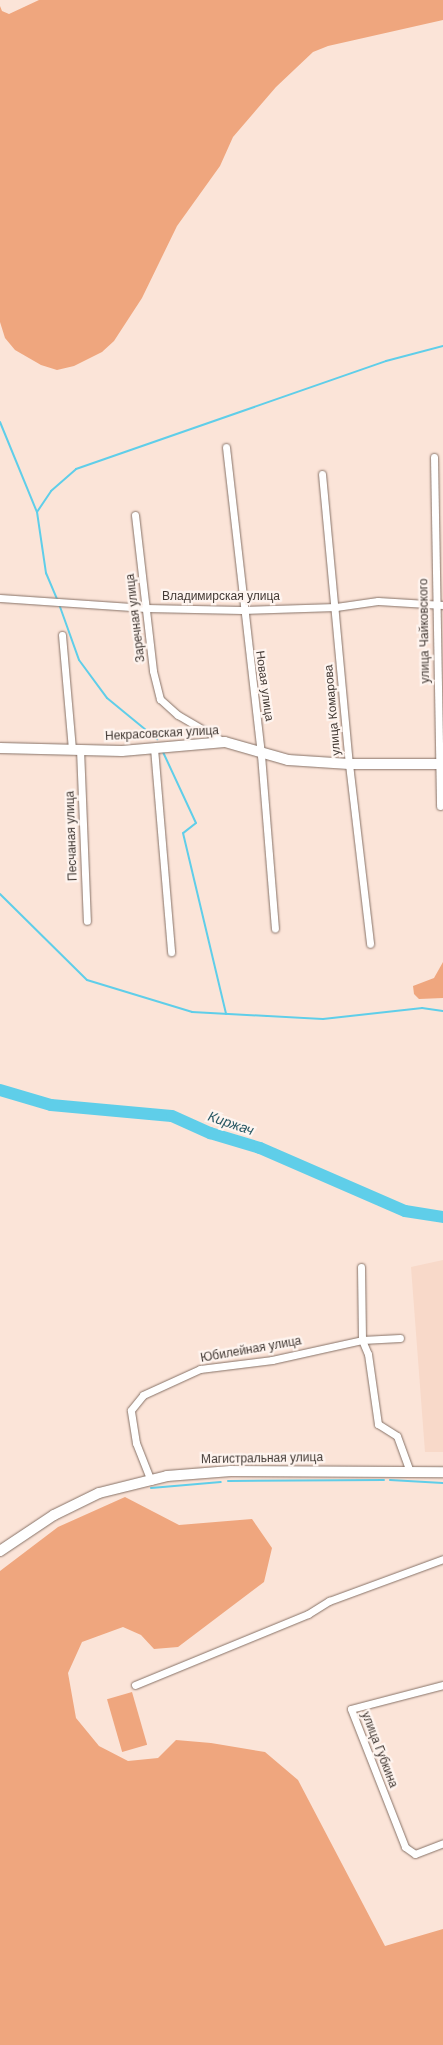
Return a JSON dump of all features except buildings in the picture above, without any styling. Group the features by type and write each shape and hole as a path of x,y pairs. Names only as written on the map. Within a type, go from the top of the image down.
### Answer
{"main road":[{"name":"Некрасовская улица","path":"0,748 154,748 225,742 261,755 349,764 441,764"},
{"name":"Магистральная улица","path":"4,1549 54,1515 99,1493 207,1471 443,1472"}],"street":[{"name":"Новая улица","path":"226,447 242,610 261,755 275,928"},
{"name":"улица Чайковского","path":"434,457 440,604 440,806"},
{"name":"улица Комарова","path":"322,474 336,607 349,764 370,944"},
{"name":"Заречная улица","path":"135,515 146,608 160,699 178,715 225,742"},
{"name":"Владимирская улица","path":"0,598 146,608 242,610 336,607 378,601 440,604"},
{"name":"Песчаная улица","path":"62,635 76,749 87,921"},
{"path":"154,748 171,952"},
{"path":"361,1267 362,1340 368,1354 378,1424 397,1436 410,1472"},
{"name":"Юбилейная улица","path":"151,1481 136,1443 131,1410 143,1395 200,1369 272,1360 362,1340 400,1338"},
{"path":"135,1685 308,1614 329,1601 443,1559"},
{"name":"улица Губкина","path":"443,1685 351,1709 405,1847 415,1854 443,1843"}],"shaded area":[{"path":"39,0 443,0 443,20 328,46 313,52 276,87 233,137 220,166 177,226 142,298 114,341 102,352 74,366 57,370 41,365 15,350 5,338 0,322 0,6 2,11 9,14"},
{"path":"443,962 443,998 419,999 414,994 413,986 434,978"},
{"path":"443,1260 443,1452 425,1452 411,1267"},
{"path":"125,1497 179,1525 252,1519 272,1548 264,1582 178,1647 154,1649 141,1635 123,1627 82,1642 68,1673 76,1718 99,1746 128,1761 158,1758 176,1740 211,1743 265,1752 298,1780 385,1946 443,1929 443,2045 0,2045 0,1571 58,1527"},
{"path":"132,1692 147,1745 122,1752 107,1699"}],"waterway":[{"path":"37,512 51,491 76,469 386,361 443,346"},
{"path":"0,422 37,512 46,573 57,599"},
{"path":"59,604 79,660 107,698 157,739"},
{"path":"163,752 196,823 183,833 226,1014"},
{"path":"0,894 87,980 192,1012 323,1019 422,1008 443,1011"},
{"name":"Киржач","path":"0,1090 51,1105 172,1116 210,1133 260,1148 405,1211 443,1217"},
{"path":"228,1481 384,1480"},
{"path":"390,1480 443,1483"},
{"path":"151,1488 221,1482"}]}
